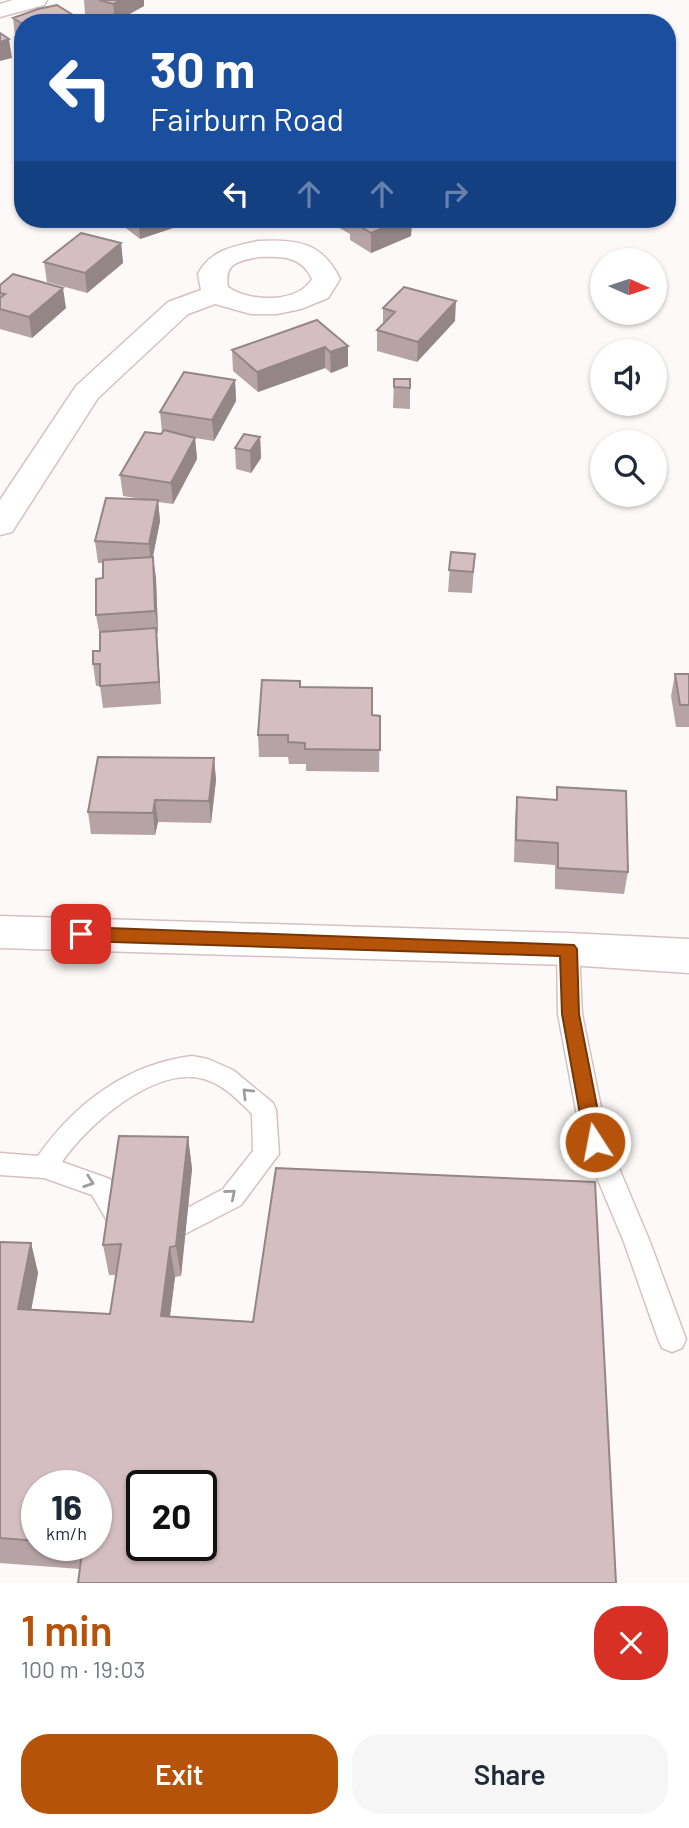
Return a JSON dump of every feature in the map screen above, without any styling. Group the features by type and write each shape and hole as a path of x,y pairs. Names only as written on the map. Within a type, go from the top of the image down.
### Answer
{"street":[{"path":"0,11 36,0"},
{"path":"0,525 86,392 178,308 219,293"},
{"path":"0,932 568,949 689,956"}],"lane":[{"path":"568,949 570,1014 595,1142 637,1242 672,1339"},
{"path":"44,1167 71,1130 114,1094 160,1070 205,1068 237,1083 264,1110 266,1154 232,1197 185,1222"},
{"path":"0,1164 44,1167 101,1186 118,1216"}],"building":[{"path":"99,0 121,0 113,4"},
{"path":"57,5 71,14 24,14"},
{"path":"0,33 9,39 0,42"},
{"path":"363,228 383,228 371,233"},
{"path":"81,233 121,243 85,273 44,262"},
{"path":"13,274 63,288 29,317 0,309 0,298 5,294 0,293 0,285"},
{"path":"404,287 456,301 418,342 377,330 395,312 383,308"},
{"path":"317,320 348,346 330,352 325,347 257,372 232,350"},
{"path":"184,372 235,380 212,420 160,412"},
{"path":"394,379 410,379 410,388 394,387"},
{"path":"164,430 195,438 171,483 120,475 145,432 161,434"},
{"path":"244,434 260,437 250,451 235,448"},
{"path":"106,498 158,500 149,544 95,541"},
{"path":"451,552 475,554 473,572 449,570"},
{"path":"153,557 155,611 96,615 96,579 103,578 103,560"},
{"path":"156,628 159,682 100,686 100,664 93,664 93,651 100,651 100,632"},
{"path":"675,674 689,674 689,705 680,705"},
{"path":"262,680 300,681 300,687 372,688 372,715 380,716 380,750 305,749 305,743 288,742 288,735 258,735"},
{"path":"98,757 214,758 209,801 155,800 153,813 88,812"},
{"path":"557,787 626,791 628,872 558,868 558,843 516,840 517,797 557,800"},
{"path":"119,1136 188,1137 176,1246 170,1247 161,1316 253,1322 276,1168 595,1182 616,1583 78,1583 81,1561 112,1561 112,1470 21,1470 21,1540 0,1538 0,1242 31,1243 18,1309 110,1314 121,1244 103,1245"}],"route":[{"path":"81,934 568,949 570,1014 595,1142"}]}
